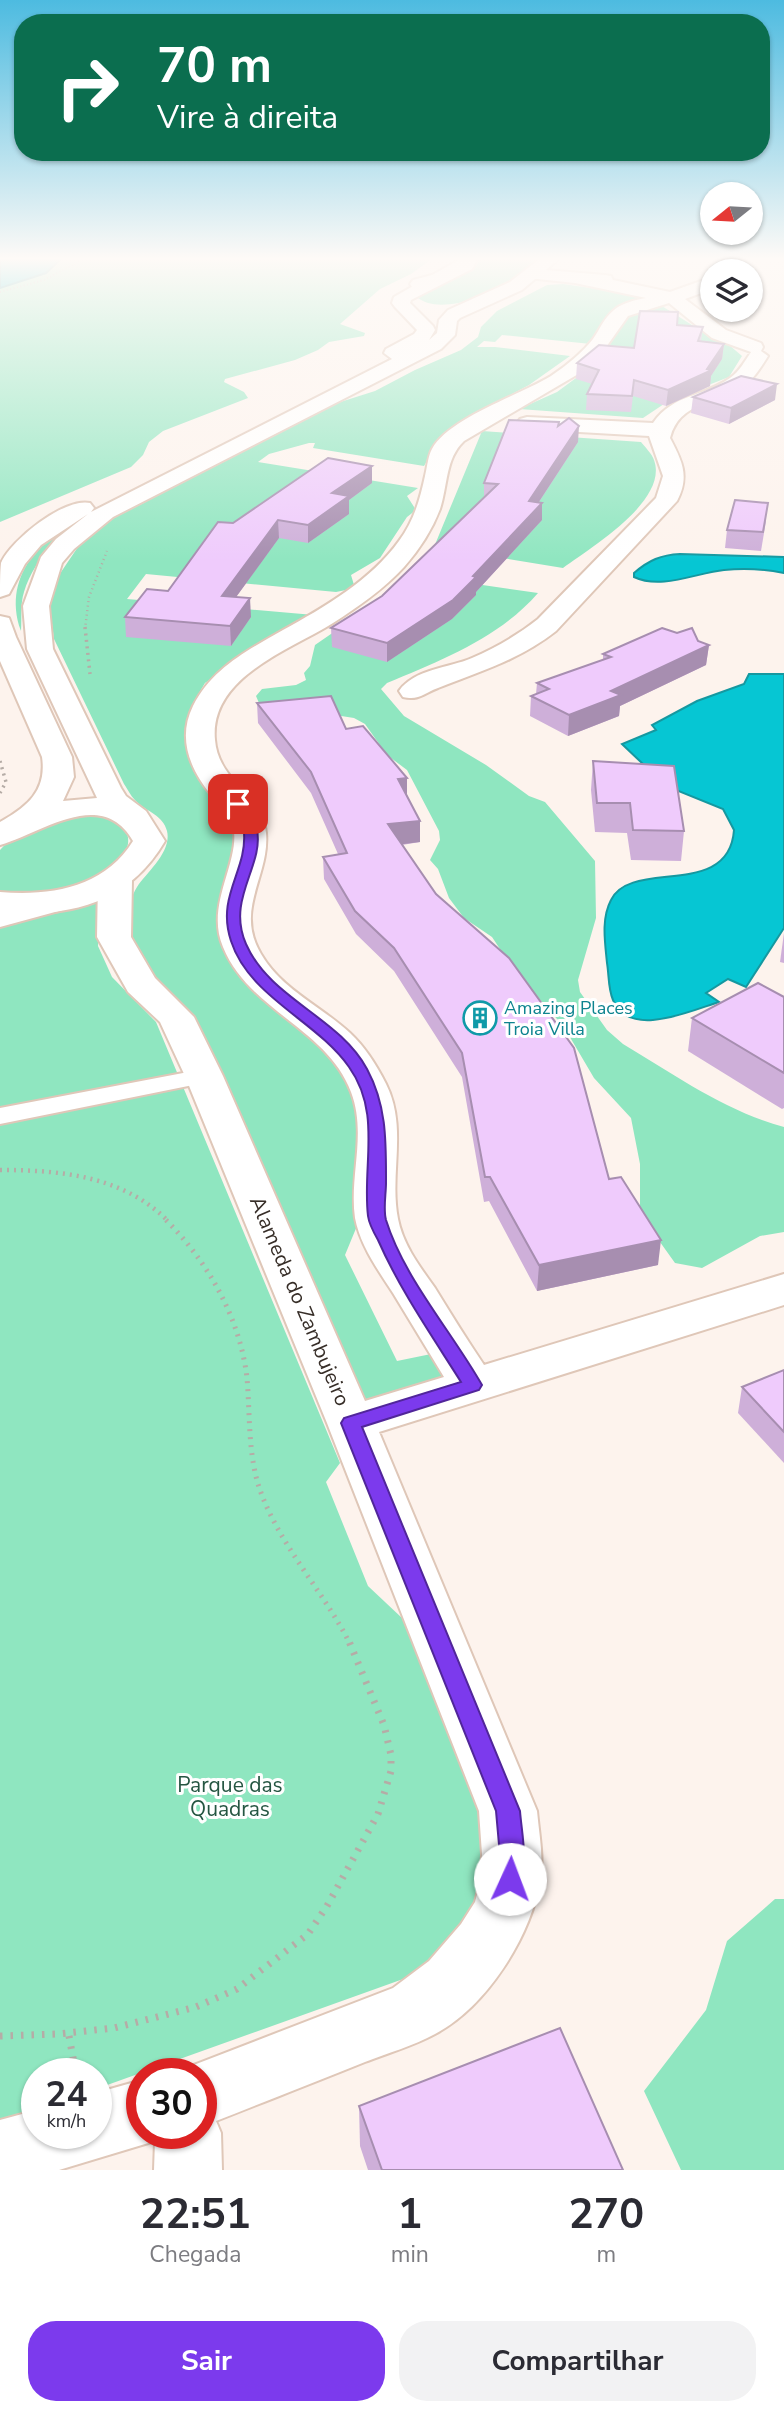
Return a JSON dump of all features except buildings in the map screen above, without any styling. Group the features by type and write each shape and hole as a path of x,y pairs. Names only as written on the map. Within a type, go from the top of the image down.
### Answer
{"street":[{"path":"0,589 7,570 21,550 56,521 379,359"},
{"path":"0,917 65,900 115,880 143,854 149,841 135,818 115,802 106,788 40,649 36,606 50,562 65,544 105,512 406,359"},
{"path":"473,1385 398,1266 376,1218 378,1134 373,1098 358,1068 337,1042 271,986 252,966 238,943 232,918 236,892 250,848 251,832 242,811 209,771 201,750 199,727 217,690 235,672 362,591 401,555 421,526 442,450 451,440 479,421 570,372 584,359"},
{"path":"413,691 425,683 481,664 529,639 547,625 666,501 676,479 671,459 659,438 663,421 683,404 737,382 760,359"},
{"path":"479,421 660,430"},
{"path":"0,624 9,673 57,757 61,773 56,790 46,805 0,835"},
{"path":"28,819 95,807 117,809 135,818"},
{"name":"Alameda do Zambujeiro","path":"115,880 114,937 141,984 176,1017 204,1076 351,1423 508,1811 512,1856 510,1879 494,1928 479,1952 448,1987 413,2012 217,2088"},
{"path":"0,902 43,903 65,900"},
{"path":"351,1423 784,1289"},
{"path":"0,2154 21,2148"},
{"path":"188,2149 188,2170"}],"lane":[{"path":"0,1116 204,1076"}],"path":[{"path":"59,687 91,682 83,630 86,600 94,576 107,551"},
{"path":"0,761 6,782 0,793"},
{"path":"0,1170 44,1170 115,1185 138,1196 158,1212 199,1256 228,1307 244,1355 249,1390 250,1459 262,1496 281,1535 334,1614 368,1688 389,1740 391,1786 373,1824 308,1934 227,1995 133,2027 69,2036 0,2036"},
{"path":"69,2036 73,2058"}],"green space":[{"path":"0,359 297,359 225,379 224,382 244,392 248,398 163,431 149,442 143,455 131,467 0,522"},
{"path":"440,359 565,359 529,385 471,416 439,441 424,466 313,448 315,443 269,454 258,462 418,488 407,496 416,510 407,517 380,558 351,575 354,585 351,589 336,592 146,574 127,599 314,615 205,683 193,703 190,721 238,827 221,894 220,929 350,1078 363,1121 357,1226 345,1255 397,1361 436,1353 450,1377 356,1404 192,1020 176,999 146,975 134,951 129,918 132,896 162,854 168,839 167,831 162,821 135,800 124,784 54,639 50,608 57,578 82,541 111,518 334,404 375,391"},
{"path":"594,359 740,359 729,377 670,400 643,418 519,409 557,392 595,364"},
{"path":"482,431 641,442 654,460 656,476 639,507 624,522 563,568 434,547"},
{"path":"95,509 73,525 43,555 29,579 23,597 21,631 16,610 17,590 32,556 61,529"},
{"path":"407,574 538,593 523,609 488,635 449,656 387,683 381,689 404,716 486,765 529,796 545,802 595,861 596,918 578,980 580,992 607,1030 623,1044 721,1102 784,1127 784,1232 760,1236 702,1268 675,1263 640,1214 640,1164 631,1118 594,1078 564,1027 514,970 492,937 464,918 449,898 438,869 430,860 440,840 439,831 407,770 387,755 365,724 354,718 259,703 256,696 262,689 296,685 306,680 304,673 310,666 315,645 370,607"},
{"path":"85,815 107,816 124,827 128,845 121,857 95,876 64,889 32,894 0,891 0,850 18,835 39,825"},
{"name":"Parque das Quadras","path":"101,900 98,946 112,977 156,1022 340,1463 326,1482 368,1586 402,1618 480,1809 485,1850 480,1890 463,1922 437,1953 406,1978 183,2058 126,2058 126,2078 112,2083 112,2058 21,2058 21,2116 0,2123 0,927"},
{"path":"775,1899 784,1899 784,2170 681,2170 644,2091 706,2010 727,1941"}],"water":[{"path":"680,554 784,557 784,573 732,569 656,582 634,577 634,573 650,562"},
{"path":"749,674 784,674 784,928 746,987 728,979 706,993 719,1002 661,1019 632,1018 621,1012 610,991 604,931 611,900 622,888 638,881 698,872 715,865 728,851 734,830 723,809 666,786 622,744 656,730 652,725 697,701 744,684"}],"place":[{"name":"Amazing Places Troia Villa","path":"480,1018"}],"route":[{"path":"238,804 247,818 251,832 250,848 241,871 232,918 238,943 252,966 271,986 337,1042 358,1068 373,1098 378,1134 376,1218 398,1266 473,1385 351,1423 508,1811 512,1856 510,1879"}]}
